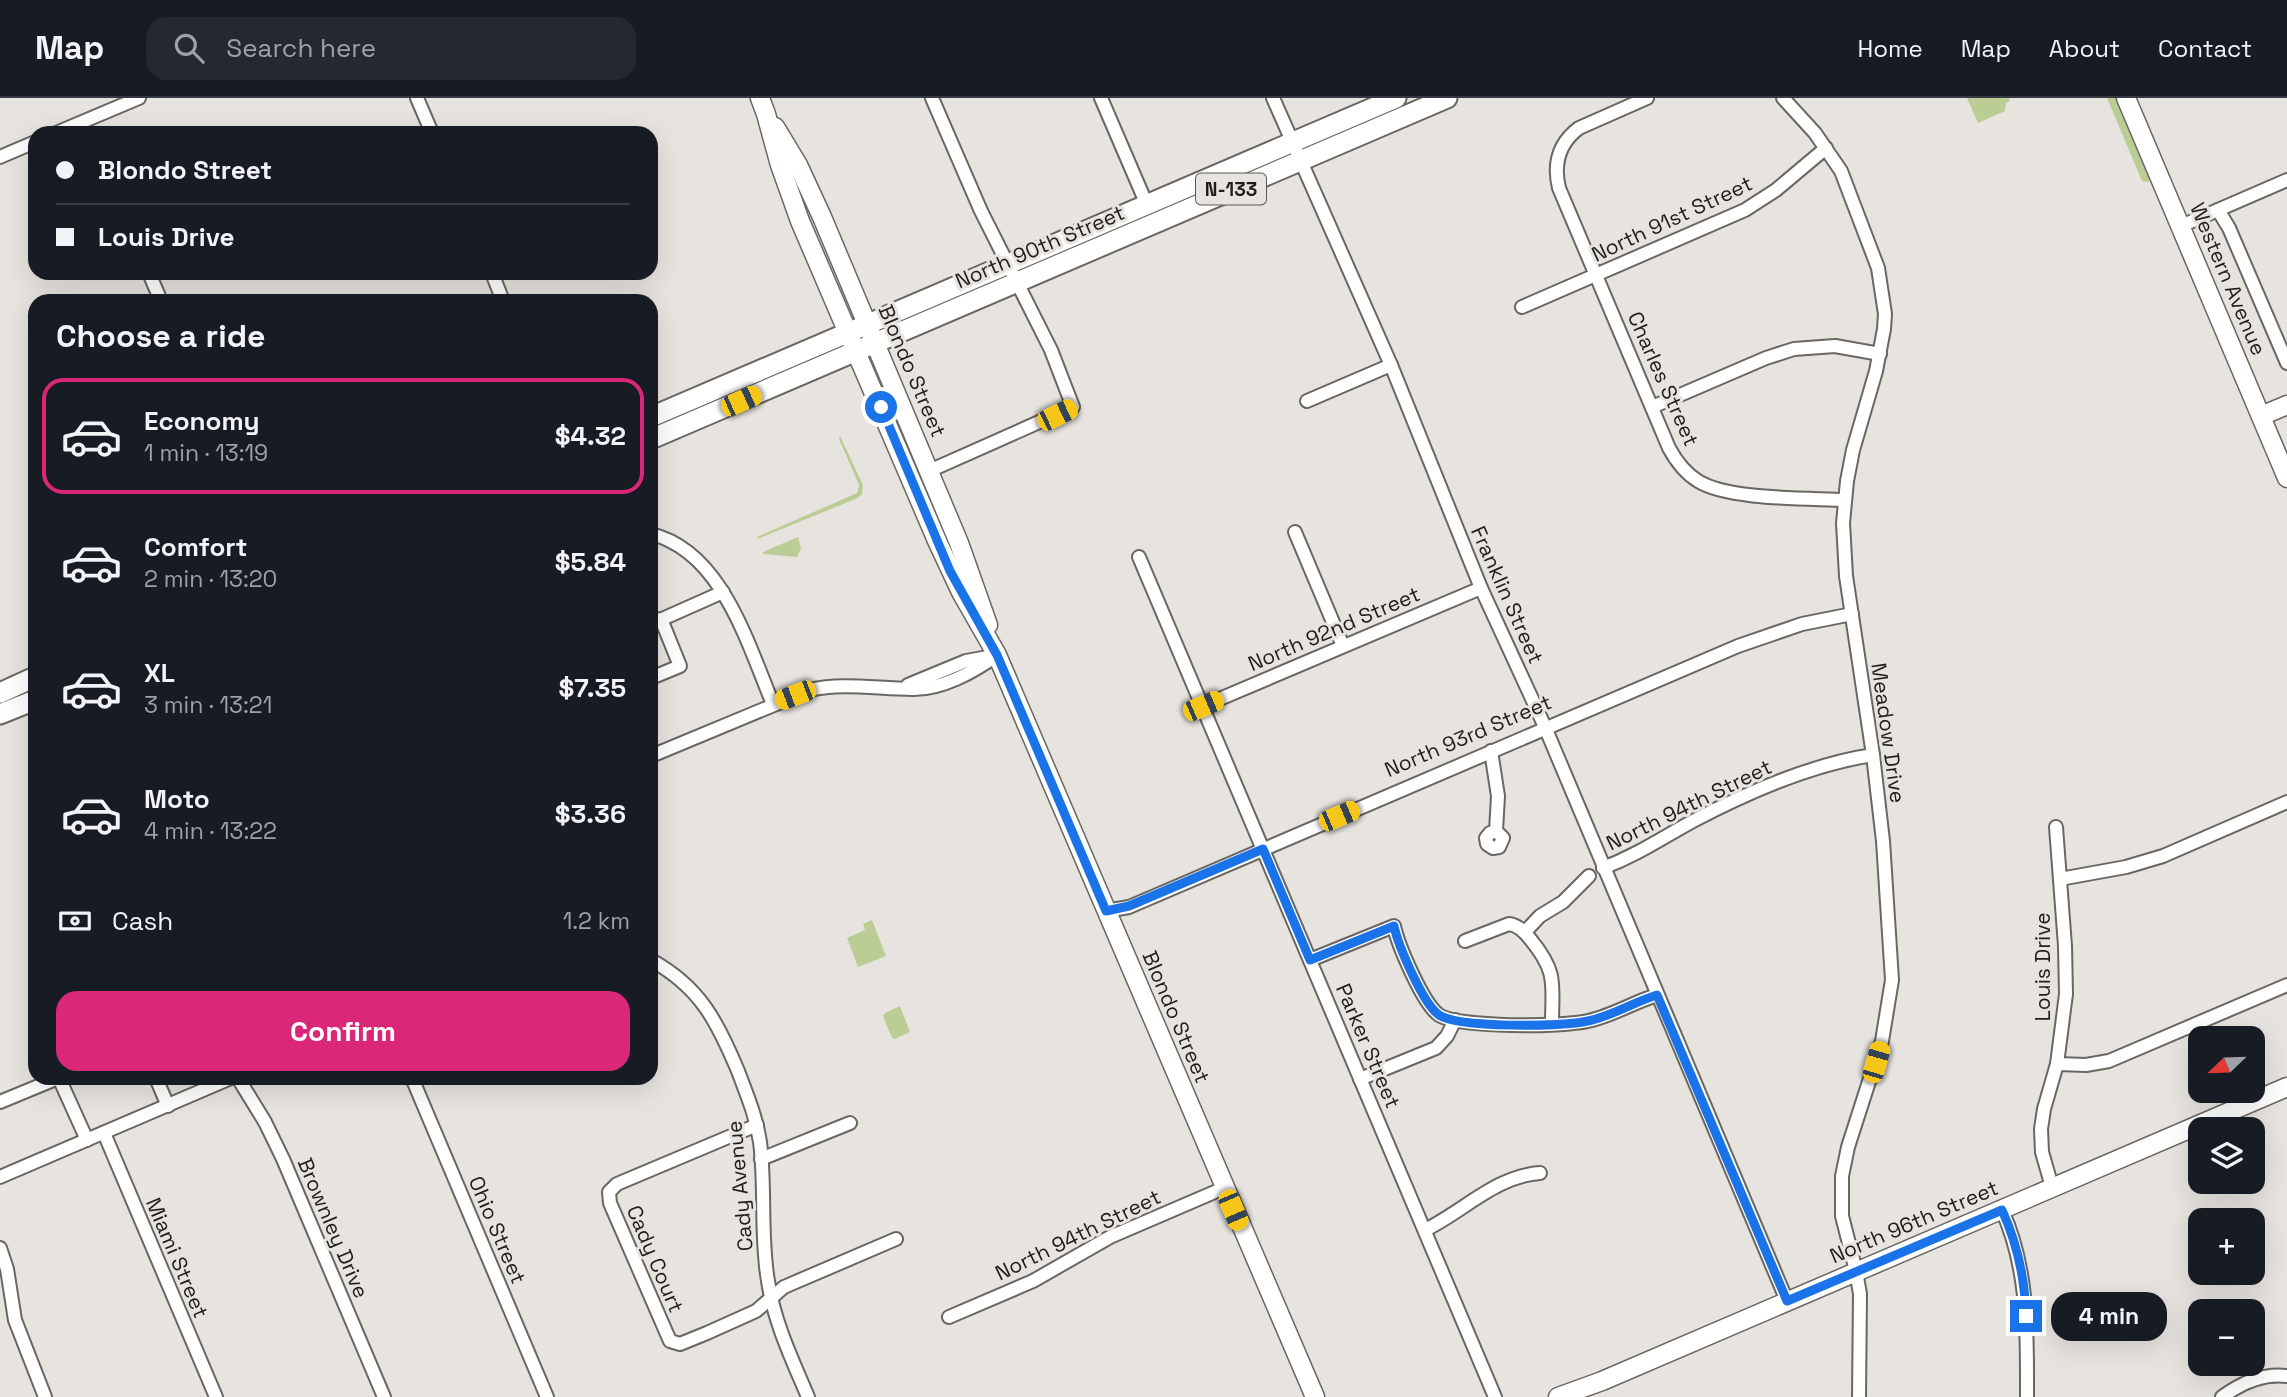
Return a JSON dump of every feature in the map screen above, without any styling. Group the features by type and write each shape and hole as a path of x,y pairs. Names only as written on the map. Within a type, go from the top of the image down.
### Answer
{"main road":[{"name":"North 90th Street","path":"658,436 863,338 1296,151 1396,98"},
{"name":"North 90th Street","path":"1012,273 1147,205 1447,98"},
{"name":"Western Avenue","path":"2126,98 2287,478"},
{"name":"Blondo Street","path":"763,106 806,182 950,571 997,655"},
{"name":"North 90th Street","path":"658,414 863,338"},
{"name":"Blondo Street","path":"863,338 929,471 976,589 997,655 1315,1397"},
{"path":"2261,416 2287,405"},
{"path":"0,693 28,680"},
{"path":"0,715 28,703"},
{"name":"North 96th Street","path":"1559,1397 2287,1087"}],"street":[{"path":"89,126 139,98"},
{"path":"417,98 429,126"},
{"path":"929,471 1073,407 1051,350 970,187 932,98"},
{"path":"1101,98 1147,205"},
{"name":"Franklin Street","path":"1273,98 1391,365 1481,588 1545,727 1787,1301"},
{"name":"Charles Street","path":"1647,98 1579,128 1560,150 1556,163 1559,188 1676,461 1690,476 1711,488 1730,493 1845,500"},
{"name":"Meadow Drive","path":"1783,98 1826,148 1841,171 1878,268 1885,314 1880,354 1853,450 1845,500 1844,551 1883,841 1892,980 1882,1041 1848,1147 1842,1175 1842,1216 1857,1270 1860,1294 1859,1397"},
{"path":"0,157 28,145"},
{"name":"North 91st Street","path":"1522,307 1745,210 1776,190 1826,148"},
{"path":"2181,226 2287,180"},
{"path":"2218,210 2229,228 2287,362"},
{"path":"1652,407 1766,358 1794,349 1835,346 1880,354"},
{"path":"1307,401 1391,365"},
{"path":"1295,532 1343,646"},
{"path":"658,536 684,549 723,592 773,704"},
{"name":"Parker Street","path":"1139,556 1495,1397"},
{"name":"North 92nd Street","path":"1203,706 1481,588"},
{"path":"658,621 723,592"},
{"name":"North 93rd Street","path":"1106,911 1129,906 1545,727 1767,635 1802,624 1852,614"},
{"path":"658,626 680,666 658,675"},
{"path":"658,753 773,704 821,687 898,688 966,661 997,655"},
{"path":"1491,751 1498,796 1496,831"},
{"name":"North 94th Street","path":"1603,868 1644,851 1709,813 1796,775 1832,763 1873,755"},
{"path":"2060,879 2126,867 2163,856 2287,802"},
{"name":"Louis Drive","path":"2052,1187 2042,1153 2041,1129 2057,1063 2066,995 2056,827"},
{"path":"1525,932 1540,916 1563,902 1589,876"},
{"path":"1465,942 1509,924 1525,932 1543,953 1550,968 1552,1024"},
{"path":"1310,960 1394,926 1429,1006 1443,1017 1464,1023 1552,1024 1589,1021 1657,995"},
{"name":"Cady Avenue","path":"658,965 683,981 713,1016 749,1099 757,1125 761,1159 765,1261 771,1298 784,1341 808,1397"},
{"path":"2057,1063 2086,1065 2109,1060 2287,985"},
{"path":"1360,1079 1436,1048 1447,1036 1455,1020"},
{"path":"0,1102 41,1085"},
{"path":"61,1085 87,1140"},
{"path":"159,1085 168,1106"},
{"path":"0,1163 3,1176 215,1085"},
{"name":"Brownley Drive","path":"241,1085 265,1122 283,1159 384,1397"},
{"name":"Ohio Street","path":"415,1085 547,1397"},
{"path":"761,1159 850,1123"},
{"name":"Cady Court","path":"757,1125 617,1184 609,1192 610,1203 670,1341 680,1343 708,1333 756,1311 771,1298"},
{"name":"Miami Street","path":"104,1133 216,1397"},
{"path":"1425,1230 1506,1180 1524,1174 1540,1173"},
{"name":"North 94th Street","path":"949,1317 1033,1281 1110,1237 1224,1188"},
{"path":"2002,1210 2023,1279 2027,1333 2027,1397"},
{"path":"771,1298 784,1287 895,1239"},
{"path":"0,1248 7,1269 15,1320 45,1397"},
{"path":"2222,1397 2232,1389 2259,1378 2287,1377"}],"green space":[{"path":"1967,98 2009,98 2010,101 2006,103 2005,111 1978,123"},
{"path":"2107,98 2119,98 2151,179 2148,182 2142,181"},
{"path":"840,436 863,485 862,494 858,498 757,539 857,493 859,485"},
{"path":"798,537 801,548 797,557 763,554 763,552"},
{"path":"872,920 886,956 858,967 847,938 865,930 863,924"},
{"path":"900,1006 910,1032 895,1039 892,1038 883,1016"}],"route":[{"path":"881,407 950,571 997,655 1106,911 1120,910 1263,849 1310,960 1394,926 1422,993 1429,1006 1443,1017 1464,1023 1573,1024 1600,1018 1657,995 1787,1301 2002,1210 2023,1279 2026,1316"}]}
